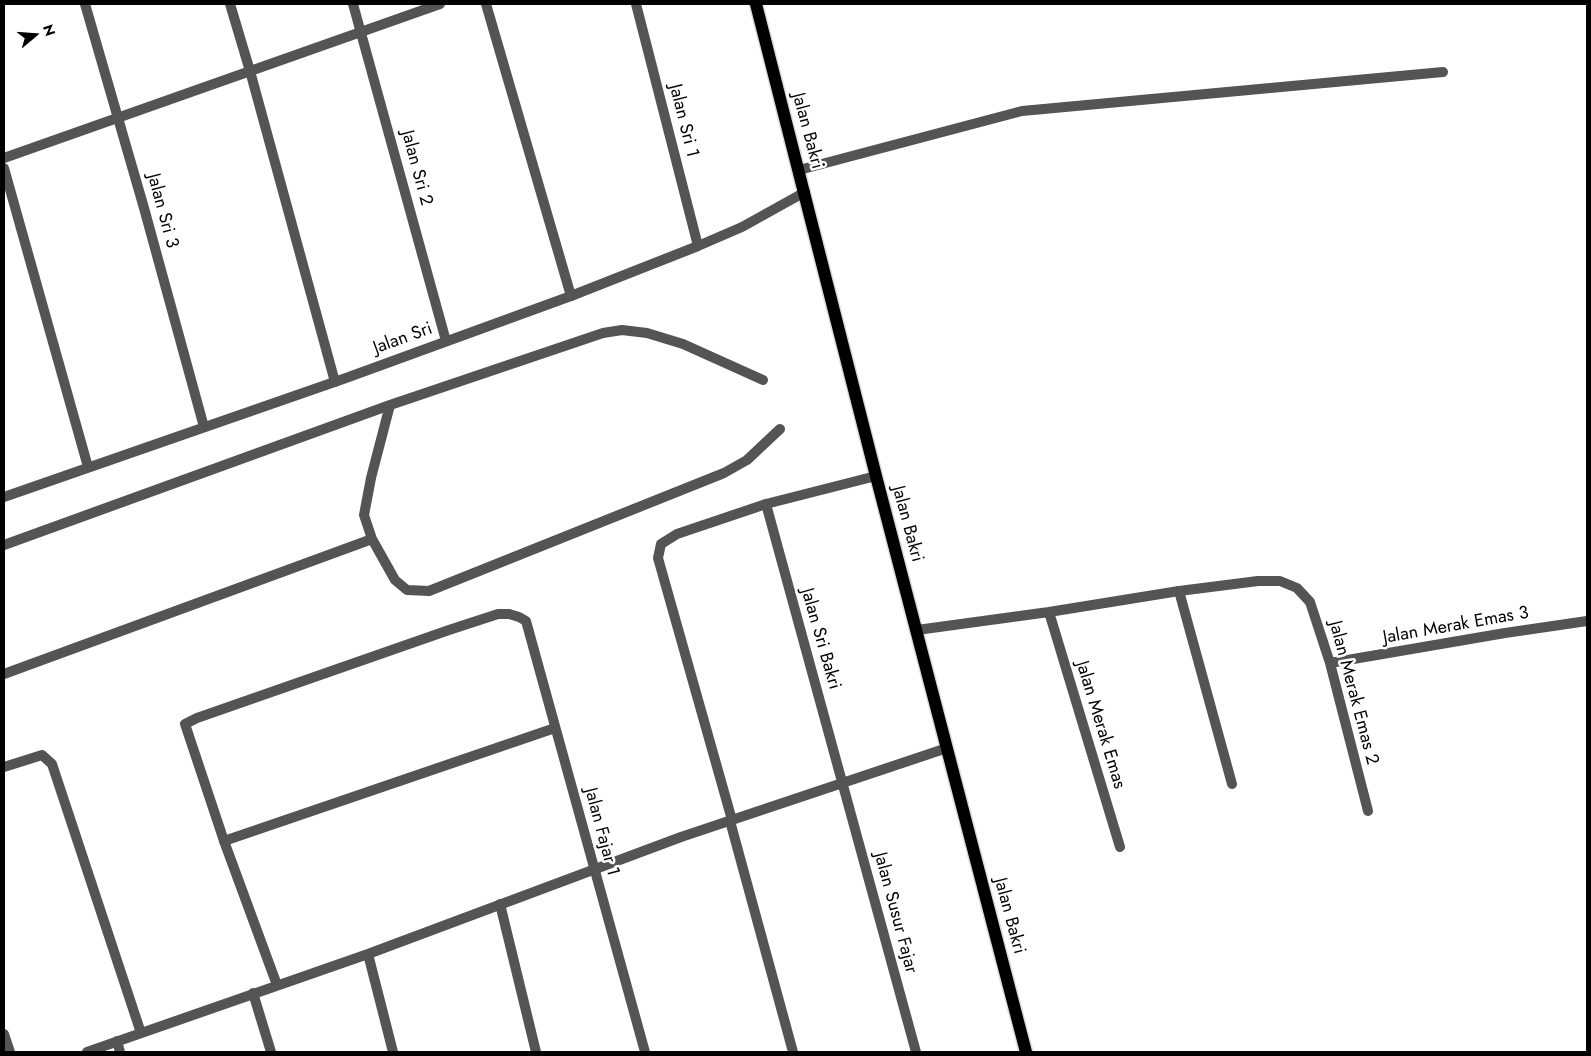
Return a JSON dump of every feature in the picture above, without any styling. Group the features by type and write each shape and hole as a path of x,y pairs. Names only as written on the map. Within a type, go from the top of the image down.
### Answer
{"main road":[{"name":"Jalan Bakri","path":"756,4 800,170 876,476 1026,1052"}],"street":[{"name":"Jalan Sri 3","path":"85,4 119,118 204,428"},
{"path":"230,4 335,382"},
{"name":"Jalan Sri 2","path":"353,4 446,341"},
{"path":"4,158 440,4"},
{"path":"486,4 570,296"},
{"name":"Jalan Sri 1","path":"636,4 698,246"},
{"path":"800,170 1022,111 1443,72"},
{"path":"4,168 88,467"},
{"name":"Jalan Sri","path":"4,497 335,382 570,296 742,227 805,192"},
{"path":"4,544 390,405 604,333 622,330 647,333 683,344 763,380"},
{"path":"390,405 371,478 364,515 372,539 395,580 407,590 429,591 724,473 747,460 780,429"},
{"path":"793,1052 658,558 661,544 677,534 766,504 876,476"},
{"name":"Jalan Sri Bakri","path":"766,504 843,783"},
{"path":"4,674 372,539"},
{"name":"Jalan Merak Emas 2","path":"1179,591 1280,580 1298,588 1310,602 1330,663 1368,812"},
{"path":"916,630 1049,612 1179,591 1232,784"},
{"name":"Jalan Merak Emas","path":"1049,612 1120,847"},
{"name":"Jalan Fajar 1","path":"224,841 187,732 185,724 190,720 498,614 514,616 526,621 645,1052"},
{"name":"Jalan Merak Emas 3","path":"1330,663 1504,633 1587,621"},
{"path":"277,985 224,841 555,728"},
{"path":"87,1052 368,954 500,904 731,821 947,748"},
{"path":"4,767 42,755 52,764 141,1032"},
{"name":"Jalan Susur Fajar","path":"843,783 916,1052"},
{"path":"500,904 536,1052"},
{"path":"368,954 393,1052"},
{"path":"253,993 271,1052"},
{"path":"4,1034 10,1052"},
{"path":"116,1042 120,1052"}]}
